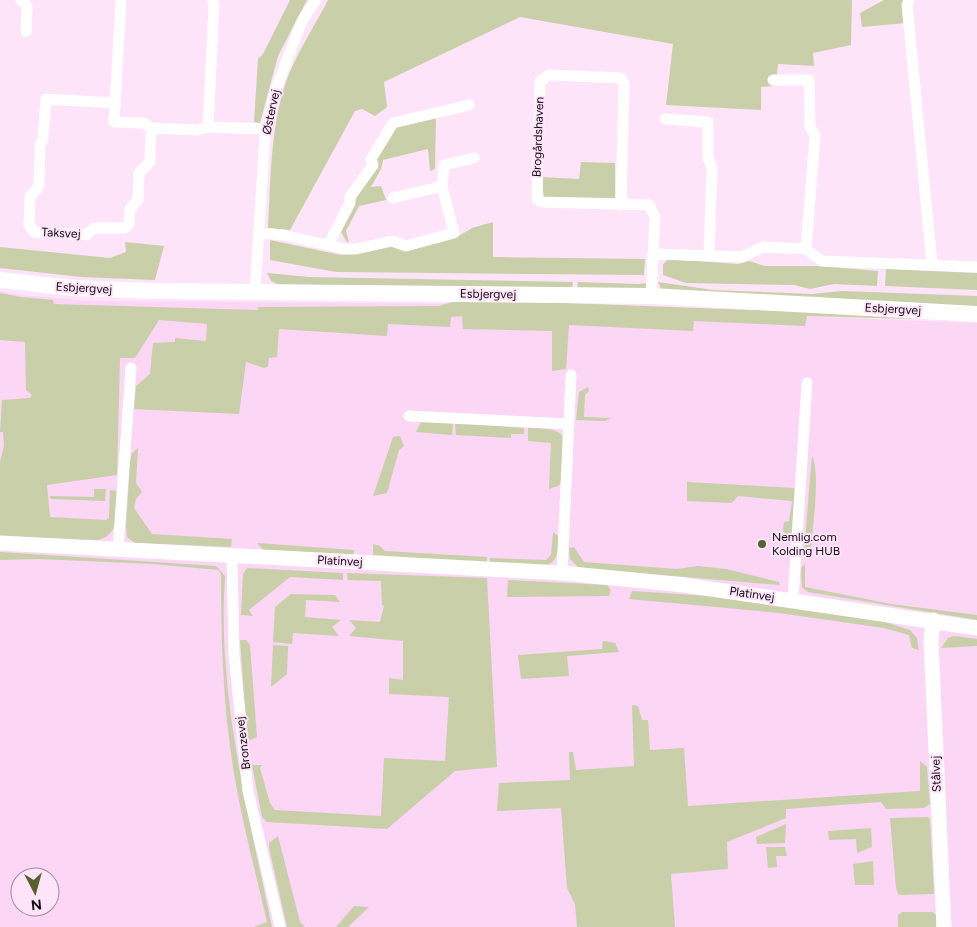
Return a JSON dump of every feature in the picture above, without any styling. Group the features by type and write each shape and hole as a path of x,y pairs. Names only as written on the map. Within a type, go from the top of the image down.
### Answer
{"main road":[{"name":"Esbjergvej","path":"0,280 72,288 153,291 651,296 977,314"}],"street":[{"path":"21,0 27,6 26,32"},
{"path":"121,0 114,122 143,123 151,128 197,130 208,127 267,129"},
{"path":"208,127 214,5 212,0"},
{"name":"Østervej","path":"255,291 267,129 275,90 302,21 316,0"},
{"path":"909,0 907,5 932,264"},
{"name":"Brogårdshaven","path":"621,205 624,84 621,78 549,74 542,77 540,81 537,199 541,202 621,205 649,206 653,210 655,217 651,296"},
{"path":"773,80 809,80 810,127 814,135 806,249"},
{"name":"Taksvej","path":"115,103 46,99 43,139 40,145 39,186 30,197 29,225 34,232 86,235 94,228 126,228 129,224 130,209 138,200 139,173 150,162 151,128"},
{"path":"328,245 350,203 350,197 373,165 371,159 393,123 469,106"},
{"path":"665,119 708,122 708,157 712,168 709,255"},
{"path":"260,233 283,235 356,249 392,241 406,246 454,233 442,186 444,165 474,158"},
{"path":"393,198 442,186"},
{"path":"654,254 742,256 763,247 806,249 822,261 977,267"},
{"path":"118,549 131,368"},
{"path":"562,573 571,375"},
{"name":"Platinvej","path":"792,599 807,383"},
{"path":"409,416 569,424"},
{"name":"Platinvej","path":"0,543 562,573 684,584 977,628"},
{"name":"Bronzevej","path":"232,555 234,655 248,791 280,927"},
{"name":"Stålvej","path":"933,620 931,641 944,927"}],"shaded area":[{"path":"0,291 20,295 92,301 478,304 977,323 977,927 0,927"}],"green space":[{"path":"290,0 307,0 278,56 260,123 254,122 258,59 263,54"},
{"path":"328,0 852,0 851,45 813,53 814,66 778,64 777,75 772,76 772,86 761,87 761,110 666,105 673,44 520,17 384,82 387,107 375,116 362,109 355,111 290,230 268,228 272,154 281,100 295,61"},
{"path":"884,0 904,0 906,23 862,27 860,13"},
{"path":"436,116 435,169 430,171 428,149 383,160 381,169 371,187 381,186 386,200 359,206 346,231 349,242 347,242 340,230 375,161 396,127"},
{"path":"581,162 615,163 615,198 544,197 541,177 579,179"},
{"path":"493,222 493,257 645,259 644,275 336,272 270,260 270,240 341,255 391,245 457,237 472,228"},
{"path":"125,242 164,246 155,280 81,277 0,268 0,247 110,258 126,252"},
{"path":"669,259 738,264 749,261 765,266 818,266 878,271 877,286 834,284 810,289 794,285 686,283 663,275 663,264"},
{"path":"905,266 910,270 977,273 977,290 885,286 886,268 904,270"},
{"path":"267,273 309,277 573,282 572,290 279,285 271,281"},
{"path":"578,282 648,283 645,289 577,290"},
{"path":"658,282 713,290 812,294 842,291 977,296 977,308 663,293"},
{"path":"0,293 53,300 54,304 258,310 258,307 439,306 462,299 912,316 913,319 807,316 805,326 694,321 693,331 569,325 566,369 552,371 552,331 463,329 462,316 451,317 450,327 388,324 387,336 279,329 277,357 269,358 268,367 264,368 246,362 239,414 134,409 136,386 150,374 153,343 175,342 175,338 206,341 207,324 159,320 135,358 120,358 117,475 47,485 50,517 106,520 109,518 110,490 118,491 117,514 114,527 111,533 98,540 0,536 0,462 4,446 3,432 0,432 2,400 30,398 32,395 26,390 25,342 0,340"},
{"path":"588,387 589,391 585,395 584,417 611,418 605,421 576,420 579,392"},
{"path":"421,422 453,423 452,435 416,432"},
{"path":"455,423 524,428 524,434 511,434 511,438 456,435"},
{"path":"528,428 554,430 565,440 562,482 558,486 549,489 551,443 528,441"},
{"path":"400,436 404,446 399,450 387,493 373,496 393,437"},
{"path":"138,448 136,483 142,492 136,499 134,508 152,534 232,539 231,547 135,543 127,537 130,462 132,453"},
{"path":"812,456 815,465 816,488 811,551 804,550"},
{"path":"687,482 794,488 798,492 795,526 791,535 787,537 783,531 784,522 789,521 792,501 738,496 732,503 687,501"},
{"path":"94,489 106,489 105,501 51,499 50,496 94,497"},
{"path":"553,532 558,536 557,554 553,561 545,567 490,564 490,558 546,560 551,555"},
{"path":"257,543 354,550 354,553 351,556 263,550"},
{"path":"373,544 380,546 385,551 487,557 487,563 373,555"},
{"path":"574,547 584,562 677,569 698,566 726,569 779,582 780,585 579,568 570,559 569,548"},
{"path":"0,552 216,566 225,576 224,620 230,709 244,796 272,927 253,927 267,922 241,810 230,748 223,674 221,574 218,570 153,564 39,559 0,560"},
{"path":"805,564 805,587 891,604 977,615 977,620 808,592 802,587 801,568"},
{"path":"247,568 343,573 343,580 290,577 249,610 253,616 241,615 243,574"},
{"path":"347,573 487,578 497,767 455,771 387,829 267,822 262,817 252,765 262,765 260,768 270,803 275,810 381,816 384,758 445,761 449,697 389,694 389,678 403,680 403,641 349,636 356,628 349,620 380,622 384,606 382,605 381,581 348,580"},
{"path":"508,580 607,585 611,590 609,596 507,597"},
{"path":"632,591 709,596 882,621 910,630 917,638 919,650 912,648 909,635 884,628 779,613 629,599"},
{"path":"291,594 335,595 340,602 306,600 305,617 341,620 332,627 339,636 293,633 292,644 273,642 275,607"},
{"path":"954,636 977,639 977,646 941,648 948,638"},
{"path":"240,640 246,640 250,645 257,737 250,740 247,736"},
{"path":"603,641 615,643 619,652 567,656 569,676 521,679 518,655 602,649"},
{"path":"273,645 288,646 287,674 271,687"},
{"path":"632,705 638,706 642,720 648,720 650,750 684,748 688,806 920,791 920,761 927,767 930,804 924,808 886,809 881,802 786,809 786,818 727,842 728,869 671,874 675,927 577,927 575,904 567,888 561,808 497,811 499,783 570,780 569,752 573,752 576,770 634,766"},
{"path":"928,817 930,819 934,894 899,895 896,888 890,818"},
{"path":"786,824 785,843 757,844 756,837"},
{"path":"871,828 872,847 857,853 856,839 829,840 828,831"},
{"path":"278,836 300,922 305,927 287,927 269,848 269,843"},
{"path":"766,847 785,847 787,856 776,856 777,867 768,868"},
{"path":"873,861 874,885 855,885 853,864"},
{"path":"354,906 369,907 348,927 336,927"},
{"path":"902,912 932,912 936,915 936,927 898,927 898,915"}],"place":[{"name":"Nemlig.com Kolding HUB","path":"762,544"}]}
